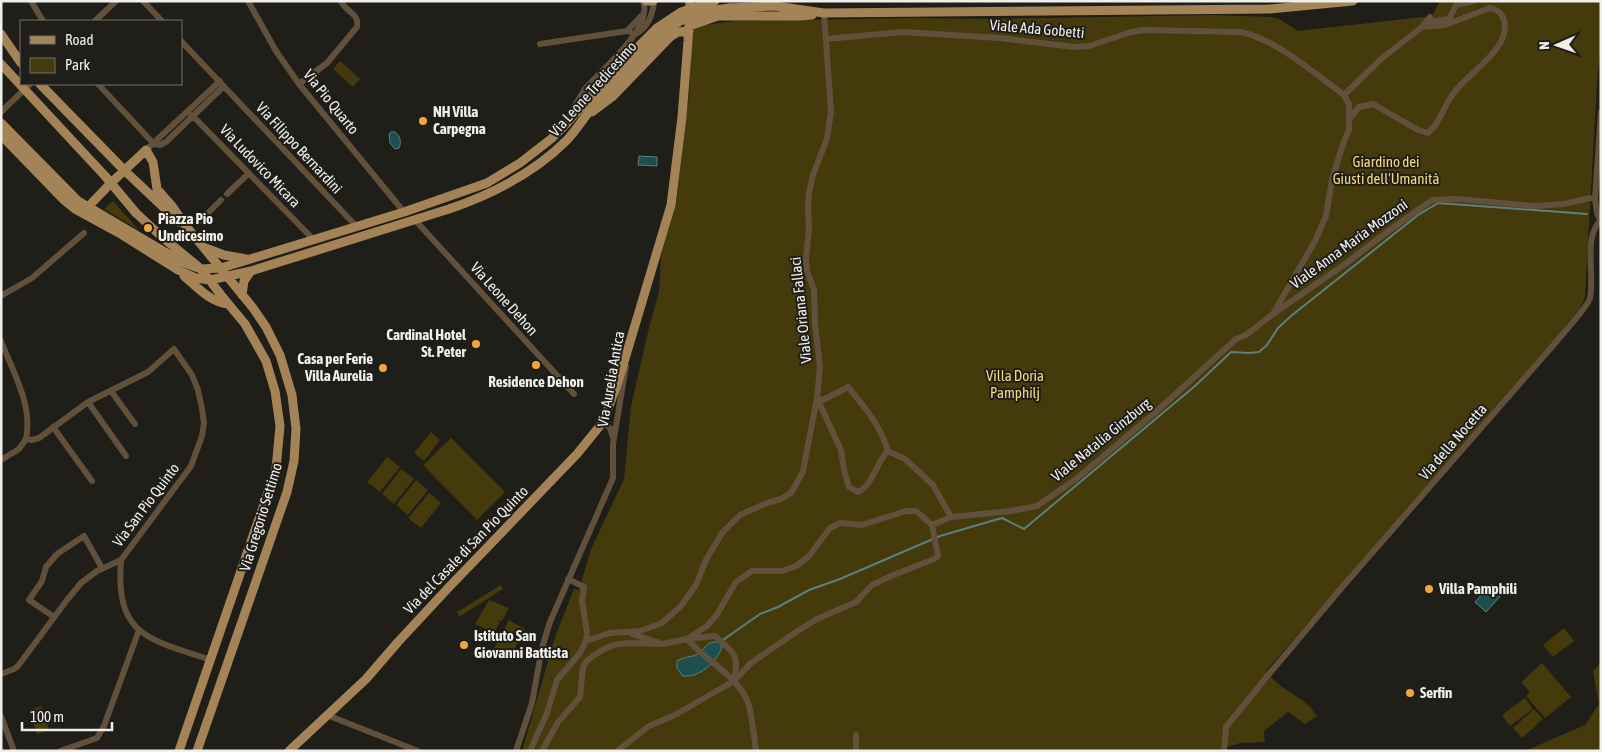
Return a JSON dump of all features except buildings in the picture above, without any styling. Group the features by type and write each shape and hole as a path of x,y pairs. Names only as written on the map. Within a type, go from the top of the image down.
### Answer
{"main road":[{"path":"645,4 653,1"},
{"name":"Via Aurelia Antica","path":"629,346 671,205 681,126 690,1"},
{"name":"Via Leone Tredicesimo","path":"201,269 221,268 248,260 404,212 487,183 531,155 551,139 656,28 681,12 714,1"},
{"name":"Via Leone Tredicesimo","path":"210,280 251,271 415,220 472,201 511,182 552,154 571,135 613,83 668,30 679,22 700,13 729,8 775,6 824,13 1269,9 1353,1"},
{"path":"585,117 612,96 678,32 718,16 800,16 824,13"},
{"path":"1,34 20,62"},
{"path":"1,64 20,81"},
{"path":"41,85 124,170 170,214 186,226"},
{"path":"27,87 148,224 201,269 228,304"},
{"path":"1,124 9,142"},
{"path":"1,135 64,200 182,262 201,269"},
{"path":"85,210 124,170 150,147"},
{"path":"150,147 156,187 242,295"},
{"path":"85,210 178,270 214,300 228,304"},
{"path":"203,247 224,256 248,260"},
{"path":"178,270 196,278 210,280"},
{"path":"242,295 244,281 251,271"},
{"name":"Via Gregorio Settimo","path":"197,751 284,501 295,451 294,404 288,376 266,326 242,295"},
{"name":"Via Gregorio Settimo","path":"179,751 273,480 280,442 278,404 268,366 251,334 228,304"},
{"name":"Via del Casale di San Pio Quinto","path":"289,751 366,679 450,586 577,454 603,422 613,399 629,346"}],"street":[{"path":"32,1 42,20"},
{"path":"96,20 116,1"},
{"path":"143,1 161,20"},
{"name":"Via Pio Quarto","path":"248,1 276,51 298,84 404,212"},
{"path":"298,84 327,62 357,27 356,16 343,6 341,1"},
{"path":"567,123 578,99 635,34 642,30 651,16 653,1"},
{"path":"1273,314 1315,241 1326,216 1332,179 1349,130 1349,104 1344,95 1381,59 1427,22 1449,18 1456,4 1474,1"},
{"path":"627,31 645,4"},
{"path":"635,34 645,4"},
{"path":"1350,118 1359,107 1373,104 1418,130 1428,133 1441,118 1452,94 1460,84 1485,62 1501,42 1505,25 1502,16 1497,10 1490,8 1445,25 1427,22"},
{"name":"Viale Oriana Fallaci","path":"630,633 640,632 662,623 681,606 696,585 706,560 722,533 740,515 781,499 792,492 803,471 817,398 820,367 815,324 814,290 807,271 806,258 811,183 828,139 830,126 831,112 824,13"},
{"name":"Viale Ada Gobetti","path":"826,39 903,32 1000,38 1074,48 1089,46 1143,30 1234,32 1250,35 1277,48 1344,95"},
{"path":"540,44 627,31 635,34"},
{"name":"Via Filippo Bernardini","path":"182,42 356,226"},
{"path":"99,85 148,138 150,147 191,114 222,84"},
{"path":"1,112 27,87"},
{"name":"Via della Nocetta","path":"1224,751 1226,727 1257,688 1344,584 1587,304 1590,294 1593,232 1600,222 1595,199 1601,112"},
{"name":"Via Ludovico Micara","path":"191,114 313,240"},
{"path":"227,194 249,173"},
{"name":"Viale Anna Maria Mozzoni","path":"1246,335 1432,200 1456,199 1533,206 1564,204 1590,198"},
{"path":"200,221 221,200"},
{"name":"Via Leone Dehon","path":"415,220 574,394"},
{"path":"1,296 32,278 84,233"},
{"name":"Viale Natalia Ginzburg","path":"932,525 951,517 1011,511 1036,506 1076,479 1157,411 1215,356 1246,335"},
{"path":"1,341 26,407 28,421 26,439 19,448 1,460"},
{"name":"Via Aurelia Antica","path":"516,751 532,703 547,631 568,579 612,482 614,469 613,444 629,346"},
{"name":"Via San Pio Quinto","path":"1,674 14,670 81,583 102,568 121,560 188,472 199,449 204,419 198,390 189,369 174,349 148,372 111,390"},
{"path":"817,398 823,400 848,387 873,418 883,435 888,451 905,460 933,485 951,517"},
{"path":"26,439 37,438 88,402 111,390 135,424"},
{"path":"817,398 841,450 849,486 858,492 862,489 888,451"},
{"path":"88,402 126,456"},
{"path":"603,422 610,428 613,444"},
{"path":"53,427 92,480"},
{"path":"617,751 649,726 673,716 734,681 751,663 767,651 817,619 856,602 872,585 934,559 938,556 932,525 916,511 906,511 862,525 840,524 830,528 808,556 796,566 782,571 752,571 736,582 716,616 707,626 687,639"},
{"path":"54,617 30,600 42,581 46,567 56,554 84,536 102,568"},
{"path":"121,560 120,584 122,604 128,617 139,630 159,642 211,660"},
{"path":"530,751 547,713 557,680 580,653 586,641 587,632 582,601 584,587 568,579"},
{"path":"60,751 97,738 104,726 139,630"},
{"path":"586,641 610,633 630,633 663,644"},
{"path":"542,751 558,722 580,697 585,662 601,651 618,644 663,644 715,636 732,651 738,664 734,681"},
{"path":"687,639 699,652 734,681 748,701 756,751"},
{"path":"1,716 14,751"},
{"path":"328,716 418,751"},
{"path":"856,735 856,751"}],"green space":[{"name":"Villa Doria Pamphilj","path":"1440,1 1601,1 1601,49 1597,82 1585,297 1580,309 1543,354 1266,671 1279,684 1307,704 1317,716 1305,724 1288,712 1264,731 1265,742 1240,743 1216,751 522,751 555,637 574,589 579,590 591,549 624,479 631,406 659,292 661,256 676,203 689,94 692,30 705,25 735,21 1213,15 1271,17 1279,19 1298,31 1432,16"},
{"path":"340,61 360,79 353,87 333,69"},
{"path":"113,201 139,230 104,209"},
{"path":"431,432 440,440 424,461 414,453"},
{"path":"451,438 505,492 477,520 423,465"},
{"path":"387,457 400,467 380,492 367,482"},
{"path":"401,469 414,479 394,504 382,494"},
{"path":"416,480 428,490 408,515 396,505"},
{"path":"429,493 441,503 421,528 408,518"},
{"path":"501,585 503,589 459,617 457,612"},
{"path":"489,600 509,608 502,621 497,620 500,622 494,633 475,624"},
{"path":"509,620 525,629 509,659 493,650"},
{"path":"1564,628 1574,641 1553,657 1543,645"},
{"path":"1542,663 1571,697 1545,718 1526,696 1530,692 1521,682"},
{"path":"1601,663 1601,751 1525,751 1585,725 1599,704 1593,671"},
{"path":"1525,698 1533,709 1510,726 1502,715"},
{"path":"41,706 49,730 37,734 29,710"},
{"path":"1534,709 1543,719 1522,738 1513,728"}],"water":[{"path":"395,132 399,137 399,148 395,149 390,143 389,134"},
{"path":"639,156 657,157 657,166 638,165"},
{"path":"1491,584 1502,594 1486,612 1475,602"},
{"path":"719,642 722,647 720,653 707,668 689,676 683,676 677,668 677,661 695,655 702,651 709,643"}],"waterway":[{"path":"723,640 760,614 778,607 809,590 840,579 940,536 1002,518 1024,529 1195,386 1231,352 1259,352 1267,345 1278,328 1291,316 1418,215 1438,203 1587,214"}],"place":[{"name":"NH Villa Carpegna","path":"423,121"},
{"name":"Piazza Pio Undicesimo","path":"148,228"},
{"name":"Cardinal Hotel St. Peter","path":"476,344"},
{"name":"Residence Dehon","path":"536,365"},
{"name":"Casa per Ferie Villa Aurelia","path":"383,368"},
{"name":"Villa Pamphili","path":"1429,589"},
{"name":"Istituto San Giovanni Battista","path":"464,645"},
{"name":"Serfin","path":"1410,693"}],"park label":[{"name":"Giardino dei Giusti dell'Umanità","path":"1386,170"}]}
